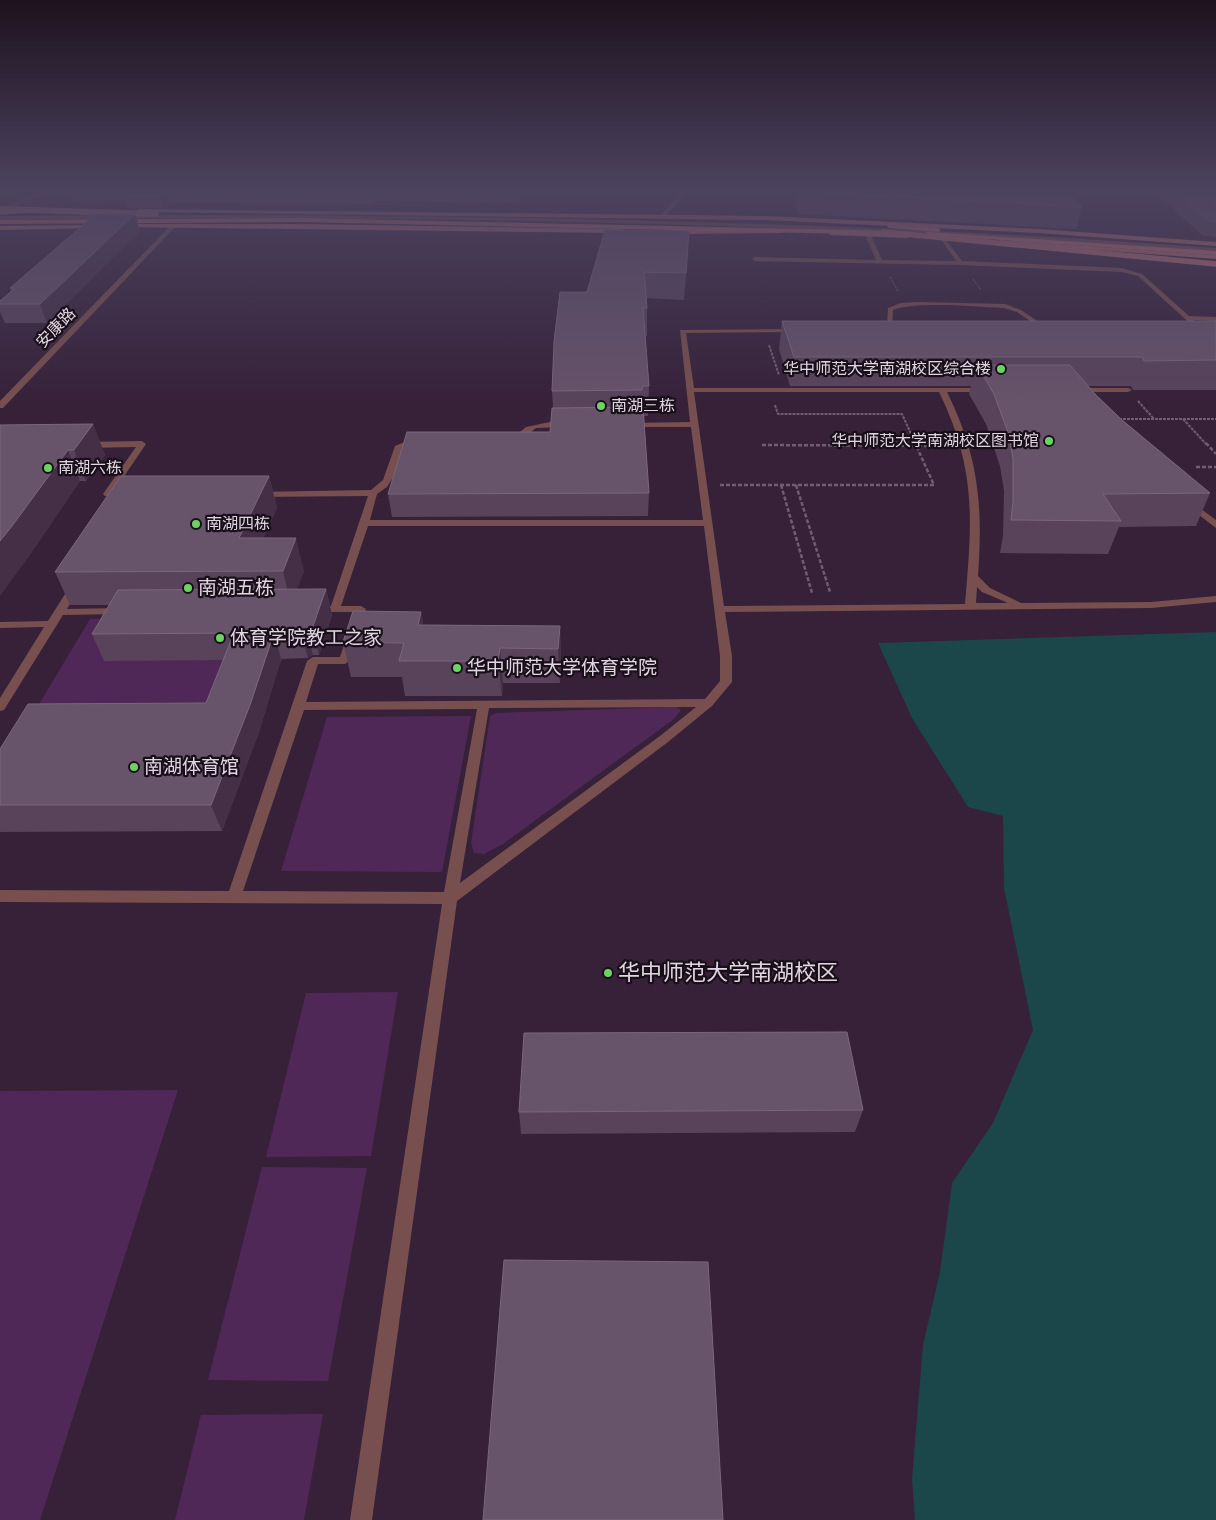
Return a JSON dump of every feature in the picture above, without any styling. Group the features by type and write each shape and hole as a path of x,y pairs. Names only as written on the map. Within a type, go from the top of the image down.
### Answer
{"main road":[{"path":"1166,261 1216,266"}],"street":[{"name":"安康路","path":"0,406 139,261"},
{"path":"836,261 960,263 1122,270 1140,275 1216,345"},
{"path":"874,332 890,326 890,309 906,304 1005,306 1019,311 1040,327 1057,332"},
{"path":"1187,318 1216,319"},
{"path":"1204,318 1216,329"},
{"path":"0,896 450,898 664,739 708,703 726,682 726,656 682,331 718,334 765,331 805,332"},
{"path":"1193,333 1203,333"},
{"path":"689,390 1001,390"},
{"path":"942,390 956,419 965,446 974,486 975,540 970,607"},
{"path":"1080,402 1070,390 1128,390"},
{"path":"619,425 694,424"},
{"path":"500,443 515,442 524,431 534,426 572,425"},
{"path":"244,494 373,493 382,489 387,484 398,448 413,443 433,443"},
{"path":"73,445 142,444 108,494 135,494 131,500"},
{"path":"335,609 373,493"},
{"path":"1185,500 1216,525"},
{"path":"364,523 707,523"},
{"path":"0,707 50,624 83,574"},
{"path":"972,576 986,590 1010,601 1031,606"},
{"path":"719,609 1151,605 1216,599"},
{"path":"234,897 313,661 345,660 361,609 305,609"},
{"path":"58,612 127,611"},
{"path":"0,625 50,624"},
{"path":"299,706 708,703"},
{"path":"361,1520 450,898 484,704"}],"path":[{"path":"880,262 906,304"},
{"path":"960,263 993,305"},
{"path":"765,331 783,390"},
{"path":"702,485 934,485 902,414 778,414 771,390"},
{"path":"1128,390 1154,419"},
{"path":"1115,419 1216,419"},
{"path":"1182,419 1216,454"},
{"path":"762,445 965,446"},
{"path":"1196,467 1216,468"},
{"path":"781,485 816,608"},
{"path":"796,485 836,608"}],"shaded area":[{"path":"127,618 282,659 280,664 215,729 23,731 90,619"},
{"path":"1216,632 1216,1520 915,1520 912,1479 923,1345 940,1272 952,1183 993,1123 1033,1030 1004,888 1003,816 968,807 912,718 878,643"},
{"path":"676,707 681,710 674,719 503,844 484,854 474,853 471,843 490,716 496,713"},
{"path":"471,716 442,872 281,871 327,717"},
{"path":"398,992 371,1156 266,1157 306,993"},
{"path":"178,1090 40,1520 0,1520 0,1091"},
{"path":"262,1167 367,1168 328,1381 208,1380"},
{"path":"323,1414 304,1520 175,1520 201,1415"}],"building":[{"path":"41,261 85,261 40,304 0,304 0,301 15,288 10,288"},
{"path":"596,261 687,261 686,273 644,272 647,308 643,308 649,386 642,386 642,390 552,391 554,342 560,292 587,292"},
{"path":"782,321 1216,321 1216,360 1144,361 1142,357 794,357"},
{"path":"977,365 1070,365 1095,394 1122,420 1210,493 1103,494 1121,521 1011,520 1013,459 1009,435 994,394"},
{"path":"643,407 649,493 388,494 407,432 550,432 552,408"},
{"path":"93,424 74,450 68,450 0,541 0,425"},
{"path":"121,476 269,476 239,538 296,538 283,571 55,572"},
{"path":"326,589 312,629 306,629 301,632 274,633 250,705 211,805 0,805 0,749 28,704 206,703 234,633 92,634 118,590"},
{"path":"353,611 421,612 418,625 560,626 558,649 500,648 498,661 399,661 404,643 343,642"},
{"path":"847,1032 863,1110 519,1112 524,1033"},
{"path":"504,1260 708,1262 723,1520 483,1520"}],"place":[{"name":"华中师范大学南湖校区综合楼","path":"1001,369"},
{"name":"南湖三栋","path":"601,406"},
{"name":"华中师范大学南湖校区图书馆","path":"1049,441"},
{"name":"南湖六栋","path":"48,468"},
{"name":"南湖四栋","path":"196,524"},
{"name":"南湖五栋","path":"188,588"},
{"name":"体育学院教工之家","path":"220,638"},
{"name":"华中师范大学体育学院","path":"457,668"},
{"name":"南湖体育馆","path":"134,767"},
{"name":"华中师范大学南湖校区","path":"608,973"}]}
